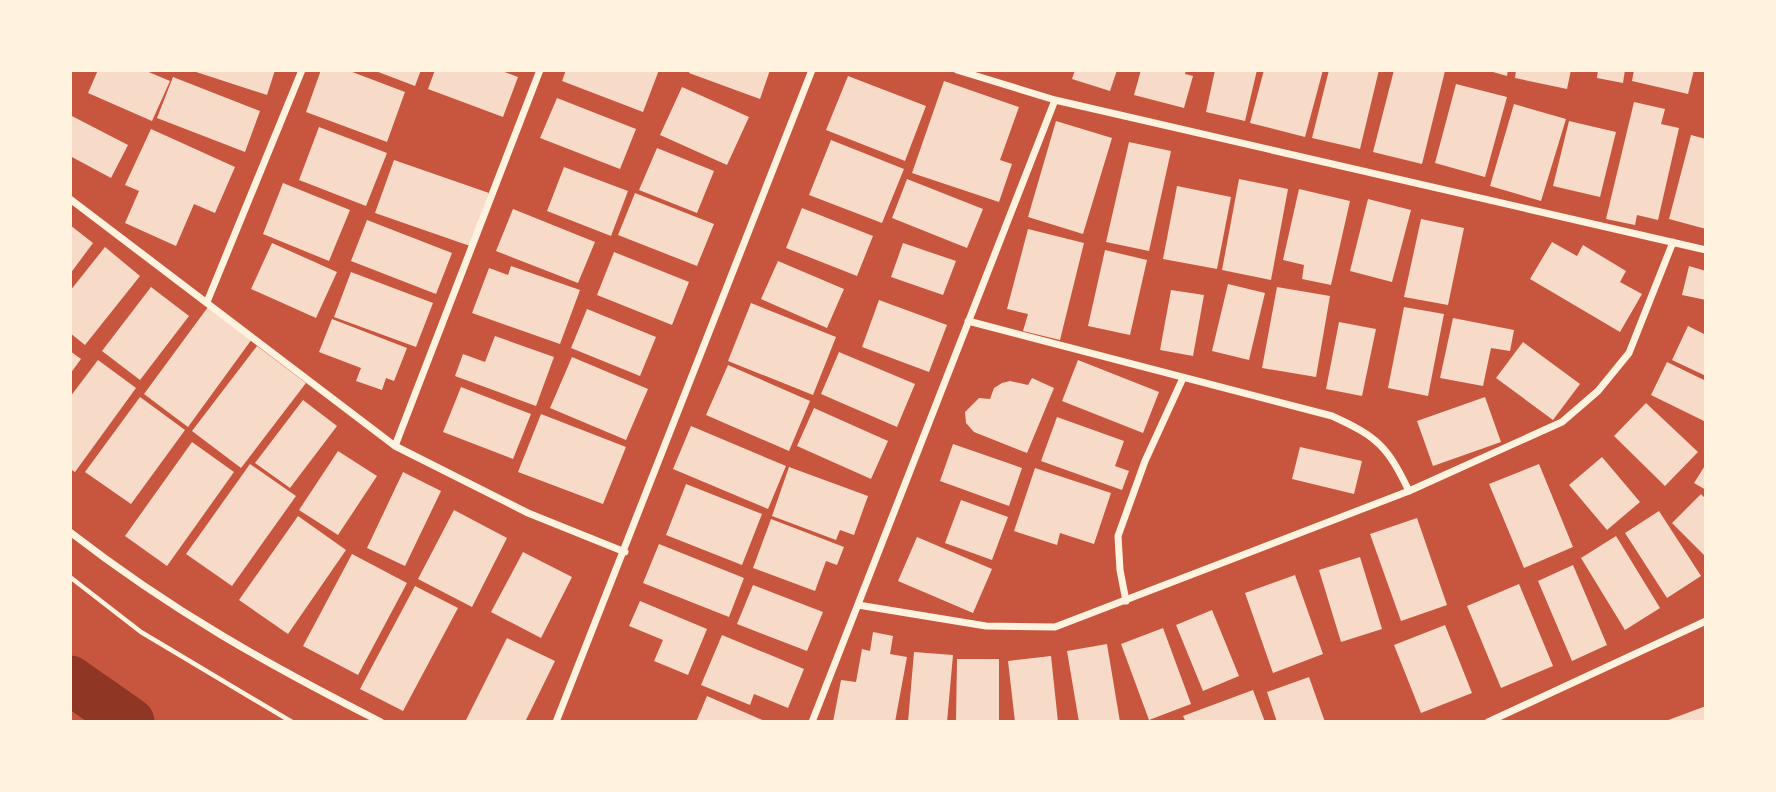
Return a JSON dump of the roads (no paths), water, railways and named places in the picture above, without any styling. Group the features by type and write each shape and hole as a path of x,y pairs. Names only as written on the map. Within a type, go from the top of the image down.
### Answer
{"street":[{"path":"207,302 302,70"},
{"path":"394,446 540,70"},
{"path":"555,722 625,552 813,70"},
{"path":"957,70 1055,100 1706,250"},
{"path":"812,722 1055,100"},
{"path":"70,199 394,446 528,513 625,552"},
{"path":"858,605 986,626 1055,627 1409,491 1562,422 1598,391 1629,353 1673,242"},
{"path":"968,321 1332,416 1369,433 1392,457 1409,491"},
{"path":"1126,601 1120,570 1118,536 1145,461 1183,378"},
{"path":"70,532 128,576 199,624 265,663 381,722"},
{"path":"1488,722 1706,621"}],"waterway":[{"path":"70,680 130,722"}]}
